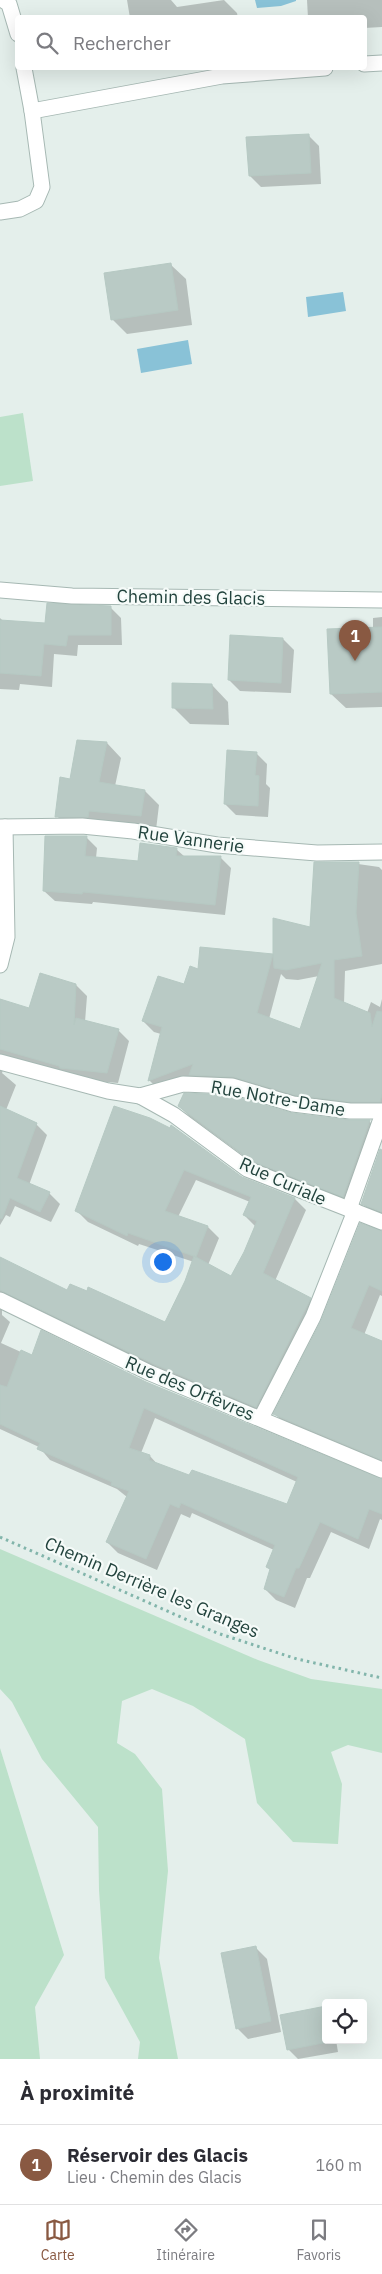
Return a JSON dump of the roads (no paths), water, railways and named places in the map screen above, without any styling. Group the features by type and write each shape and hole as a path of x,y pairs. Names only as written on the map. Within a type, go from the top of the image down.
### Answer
{"street":[{"path":"3,0 9,4 15,24"},
{"path":"367,64 382,62"},
{"path":"0,212 20,210 36,201 42,187 24,70"},
{"path":"32,111 222,76 299,70"},
{"name":"Chemin des Glacis","path":"0,590 72,596 382,600"},
{"name":"Rue Vannerie","path":"2,827 82,826 133,831 227,846 316,853 382,852"},
{"path":"0,965 7,937 2,827"},
{"name":"Rue Notre-Dame","path":"0,1062 108,1091 140,1096 183,1084 232,1086 293,1104 350,1111 382,1111"},
{"name":"Rue Curiale","path":"140,1096 174,1115 247,1169 382,1222"},
{"path":"261,1418 313,1317 352,1210 382,1116"},
{"name":"Rue des Orfèvres","path":"0,1300 150,1373 382,1470"}],"water":[{"path":"255,0 296,1 281,6 257,8"},
{"path":"343,292 346,311 308,317 306,297"},
{"path":"188,340 192,364 141,373 137,349"}],"place":[{"name":"Réservoir des Glacis","path":"355,661"}]}
